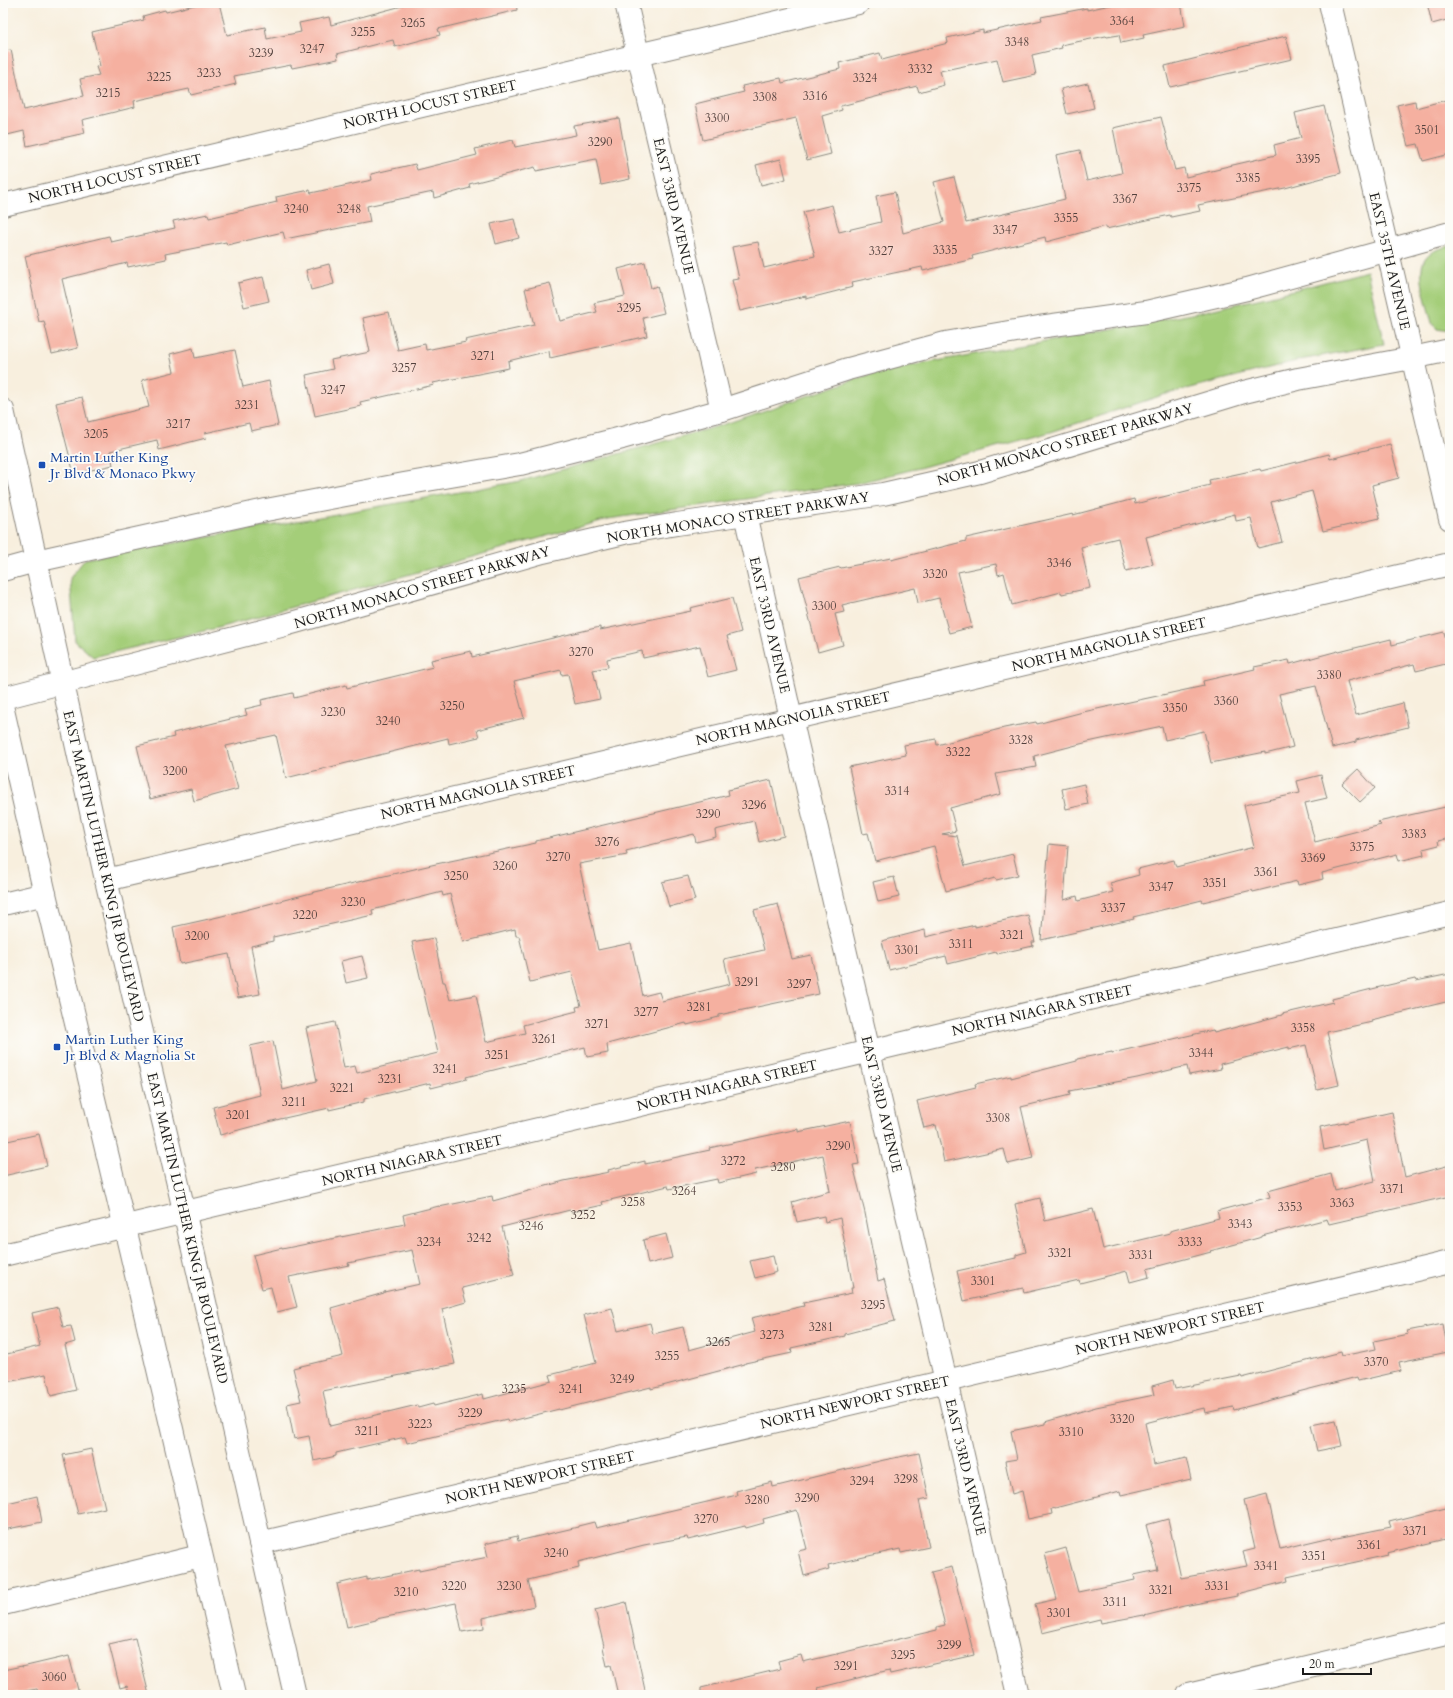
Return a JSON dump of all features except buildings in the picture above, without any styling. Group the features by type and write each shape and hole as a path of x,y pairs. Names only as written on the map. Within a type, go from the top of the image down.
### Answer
{"street":[{"name":"EAST 33RD AVENUE","path":"626,3 722,410"},
{"name":"NORTH LOCUST STREET","path":"3,205 858,3"},
{"name":"EAST 35TH AVENUE","path":"1330,3 1450,519"},
{"path":"3,570 266,510 520,464 622,438 722,410 848,369 945,343 1039,326 1146,312 1247,289 1450,233"},
{"name":"NORTH MONACO STREET PARKWAY","path":"3,698 285,625 543,552 624,534 745,514 883,494 965,476 1244,392 1298,379 1450,350"},
{"name":"EAST MARTIN LUTHER KING JR BOULEVARD","path":"3,410 106,880 185,1213 295,1695"},
{"name":"EAST 33RD AVENUE","path":"745,514 1018,1695"},
{"name":"NORTH MAGNOLIA STREET","path":"106,880 1450,564"},
{"path":"3,710 34,897 124,1226 200,1556 234,1695"},
{"path":"3,904 34,897"},
{"name":"NORTH NIAGARA STREET","path":"3,1255 870,1052 1450,912"},
{"name":"NORTH NEWPORT STREET","path":"260,1543 1450,1262"},
{"path":"3,1604 200,1556"},
{"path":"1188,1695 1450,1633"}],"green space":[{"path":"1450,246 1449,331 1437,329 1432,323 1423,288 1422,270 1423,262 1429,254"},
{"path":"1367,271 1384,344 1300,360 1163,395 1051,432 858,483 608,519 221,627 93,657 75,641 70,578 85,559 521,481 722,425 877,372 1192,314 1271,296"}],"place":[{"name":"Martin Luther King Jr Blvd & Monaco Pkwy","path":"42,465"},
{"name":"Martin Luther King Jr Blvd & Magnolia St","path":"57,1047"}]}
